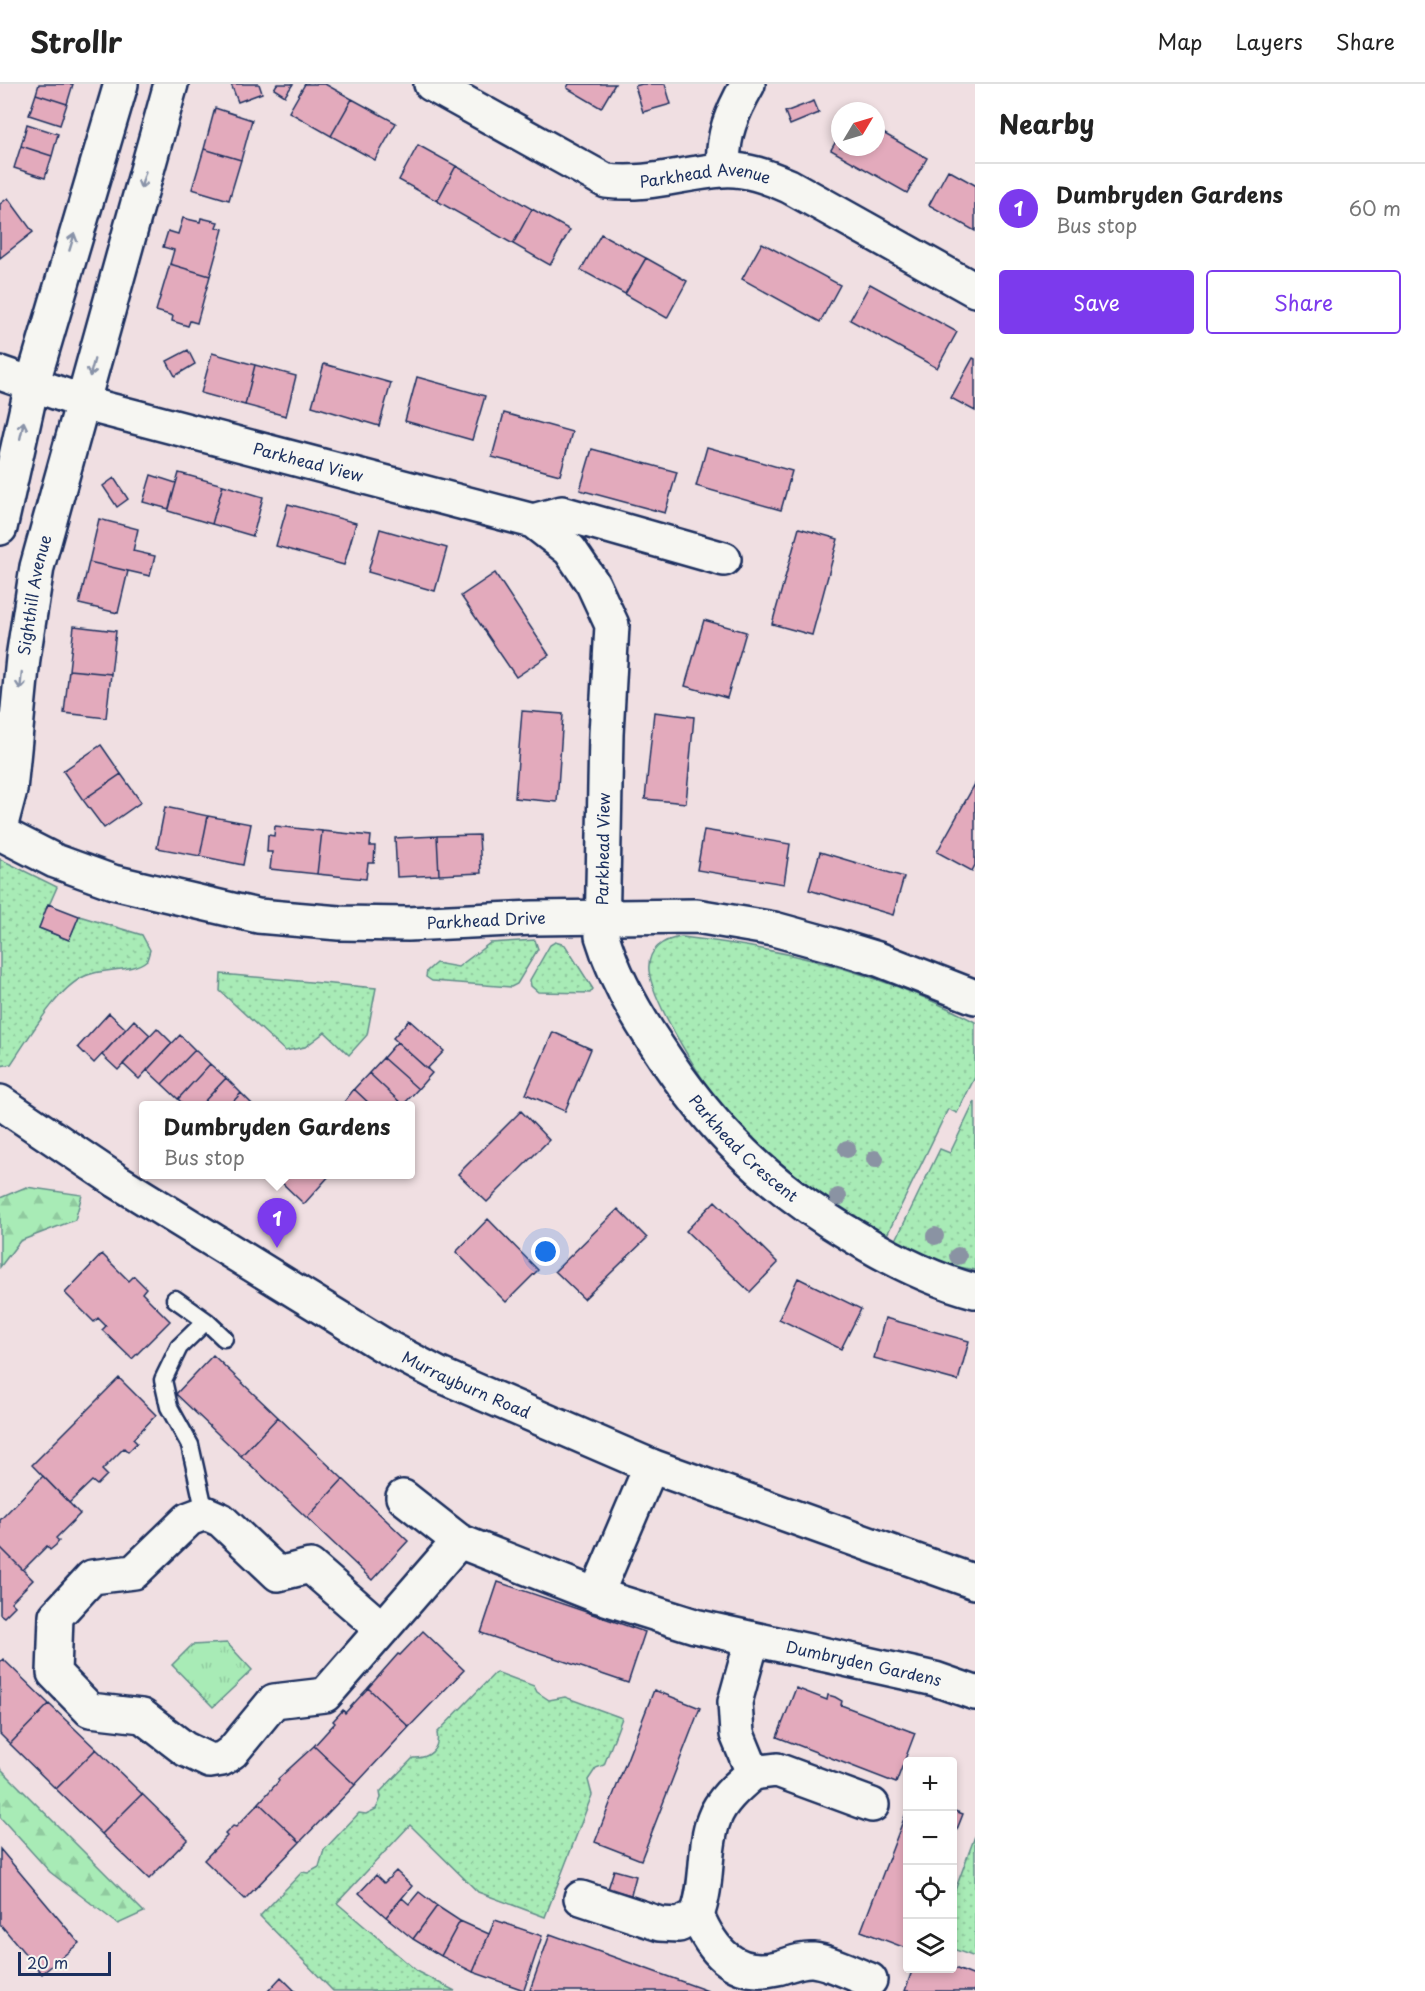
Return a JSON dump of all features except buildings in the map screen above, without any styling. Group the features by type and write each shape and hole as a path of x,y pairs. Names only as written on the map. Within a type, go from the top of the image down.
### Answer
{"street":[{"path":"0,528 32,385 121,84"},
{"name":"Sighthill Avenue","path":"0,828 10,790 23,658 37,567 171,84"},
{"name":"Parkhead Avenue","path":"431,84 606,181 653,182 724,169 758,174 789,186 975,290"},
{"path":"724,169 723,151 727,125 748,84"},
{"path":"105,134 152,148"},
{"path":"0,373 83,403"},
{"name":"Parkhead View","path":"83,403 332,470 490,507 533,520 570,550 593,584 612,625 606,734 602,918"},
{"path":"533,520 562,513 724,559"},
{"name":"Parkhead Drive","path":"0,833 55,861 113,882 258,916 339,923 408,924 532,918 696,916 774,929 878,959 975,997"},
{"name":"Parkhead Crescent","path":"602,918 602,936 610,963 626,995 684,1087 734,1147 773,1182 819,1216 882,1253 941,1282 975,1291"},
{"name":"Murrayburn Road","path":"0,1102 117,1181 383,1345 440,1375 651,1466 975,1582"},
{"path":"596,1595 651,1466"},
{"name":"Dumbryden Gardens","path":"403,1497 459,1541 596,1595 752,1641 935,1679 975,1693"},
{"path":"381,1628 310,1566 278,1574 221,1520 205,1513 189,1519 134,1572 92,1577 56,1616 54,1672 90,1710 142,1716 198,1758 210,1761 222,1759 232,1752 274,1701 325,1695 459,1541"},
{"path":"752,1641 735,1702 737,1734 753,1773"},
{"path":"870,1980 815,1960 797,1960 777,1969 747,1969 724,1959 706,1937 697,1916 704,1896 708,1848 714,1819 727,1796 753,1773 777,1770 872,1806"},
{"path":"581,1898 660,1924 679,1925 697,1916"}],"lane":[{"path":"175,1299 206,1321 224,1338"},
{"path":"205,1513 193,1453 169,1407 163,1380 179,1347 206,1321"}],"green space":[{"path":"0,859 57,887 39,928 69,940 79,916 142,935 150,950 147,960 134,967 93,973 74,982 44,1015 11,1064 0,1066"},
{"path":"682,937 757,948 833,966 906,990 975,1022 975,1077 957,1113 948,1109 885,1239 820,1200 788,1175 740,1128 709,1089 665,1015 649,971 651,957 658,946"},
{"path":"535,940 538,949 517,984 511,987 432,981 426,977 427,971 436,963 458,967 490,943"},
{"path":"555,942 565,945 593,989 590,993 538,992 531,986 530,980 550,945"},
{"path":"221,974 376,988 367,1035 349,1055 325,1032 305,1047 285,1051 220,991"},
{"path":"975,1101 975,1270 942,1264 894,1244 940,1149 950,1153"},
{"path":"26,1187 82,1195 75,1220 20,1241 0,1267 0,1198"},
{"path":"227,1643 252,1670 213,1707 172,1665 192,1645"},
{"path":"496,1672 534,1686 537,1692 549,1700 565,1697 622,1718 604,1765 596,1768 588,1780 592,1795 545,1917 478,1892 410,1825 337,1903 418,1972 455,1991 333,1991 260,1916 302,1872 308,1873 319,1867 324,1850 359,1813 366,1814 376,1809 381,1798 380,1792 413,1758 424,1757 432,1752 437,1744 437,1733"},
{"path":"0,1768 144,1912 118,1924 50,1872 0,1817"},
{"path":"975,1836 975,1957 957,1950 957,1885"}],"place":[{"name":"Dumbryden Gardens","path":"277,1248"}]}
